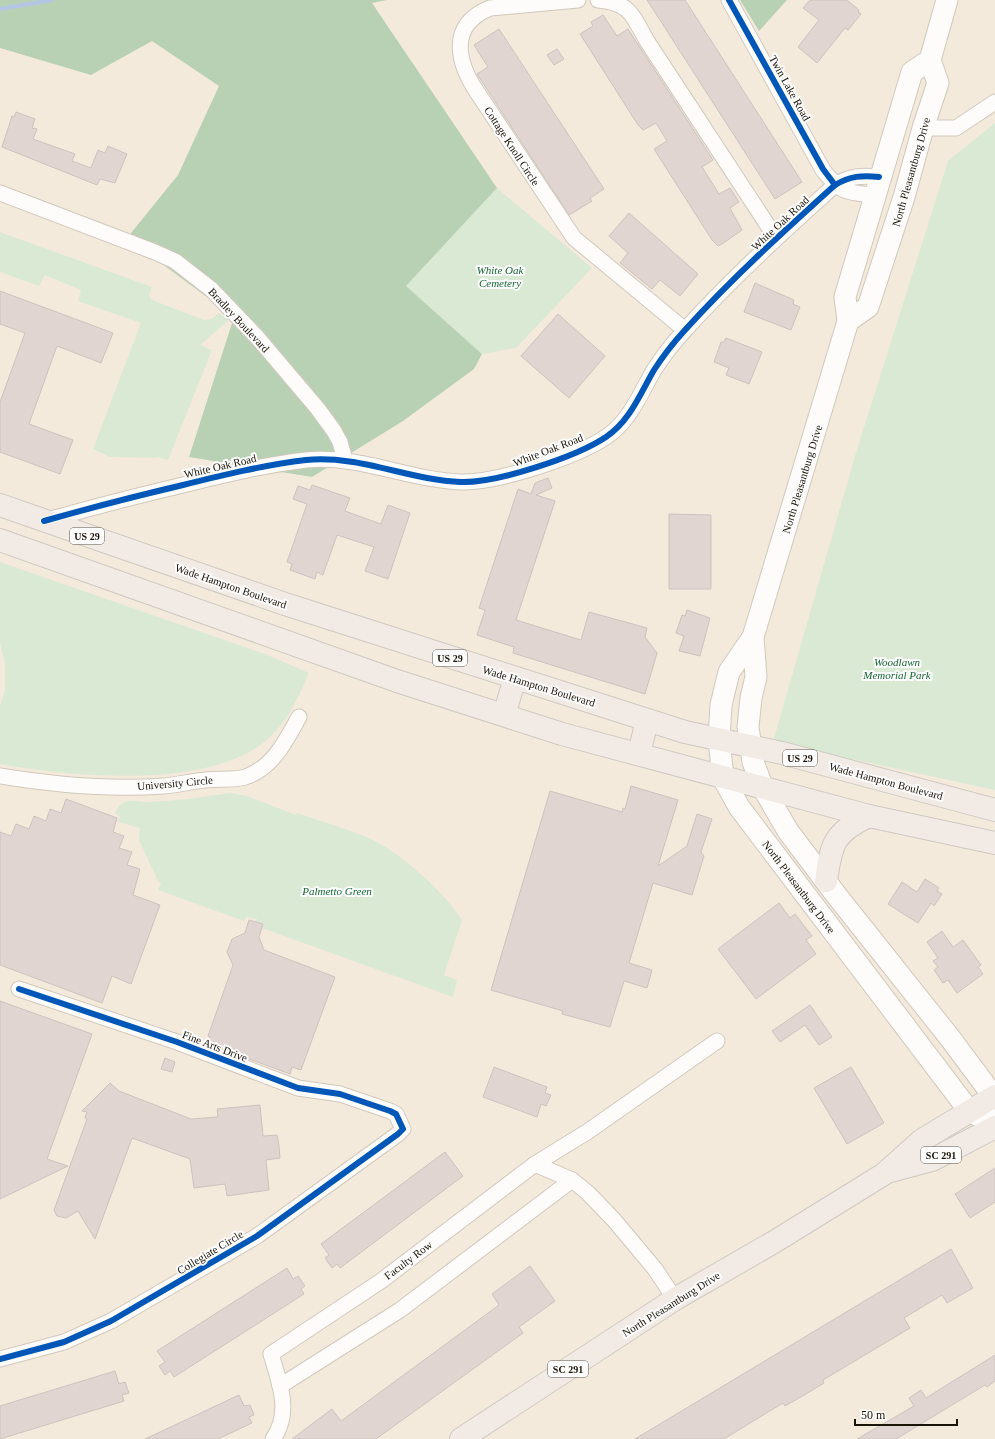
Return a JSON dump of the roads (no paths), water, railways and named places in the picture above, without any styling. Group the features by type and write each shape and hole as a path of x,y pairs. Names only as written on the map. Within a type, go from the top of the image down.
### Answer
{"main road":[{"path":"930,60 947,0"},
{"name":"North Pleasantburg Drive","path":"461,1439 674,1299 774,1242 884,1174 922,1140 970,1112 776,858 739,807 723,778 719,739 721,705 728,672 753,636 848,321 845,297 876,187 912,72 930,60 938,83 923,128 902,204 868,307 848,321"},
{"name":"Wade Hampton Boulevard","path":"0,505 353,627 685,732 750,746 995,810"},
{"path":"0,540 122,582 397,681 562,734 869,816 995,843"},
{"path":"122,582 130,551"},
{"name":"North Pleasantburg Drive","path":"753,636 756,677 751,698 748,727 750,746 763,788 788,831 950,1038 995,1099"},
{"path":"504,715 515,678"},
{"path":"639,754 647,720"},
{"path":"826,881 834,843 851,824 869,816"},
{"path":"970,1112 995,1099"},
{"path":"970,1112 995,1122"},
{"name":"North Pleasantburg Drive","path":"884,1174 932,1160 995,1127"}],"street":[{"name":"Cottage Knoll Circle","path":"578,0 490,8 478,13 466,25 460,41 461,60 464,70 486,106 574,238 685,330"},
{"path":"598,0 615,2 629,10 688,104 776,238"},
{"name":"Twin Lake Road","path":"729,0 823,169 835,185"},
{"path":"923,128 956,128 995,102"},
{"name":"White Oak Road","path":"44,521 142,495 270,465 306,460 345,460 461,482 484,480 522,472 570,454 605,438 623,423 637,402 655,369 685,330 776,238 835,185 845,179 860,175 876,187"},
{"name":"Bradley Boulevard","path":"0,193 175,261 211,289 257,338 318,409 340,442 345,460"},
{"name":"University Circle","path":"0,776 34,782 95,787 164,786 207,780 247,777 268,764 283,745 298,717"},
{"name":"Fine Arts Drive","path":"19,988 177,1042 298,1088 340,1094 390,1110 396,1114 400,1121"},
{"path":"535,1164 587,1132 717,1041"},
{"name":"Collegiate Circle","path":"0,1358 64,1342 83,1335 111,1321 205,1267 257,1236 398,1134 403,1129 400,1121"},
{"path":"535,1164 572,1180 588,1193 614,1220 655,1269 674,1299"},
{"name":"Faculty Row","path":"273,1439 278,1432 284,1406 280,1386 270,1354 381,1281 535,1164"},
{"path":"280,1386 400,1310 572,1180"}],"waterway":[{"path":"0,9 52,0"}],"park label":[{"name":"White Oak Cemetery","path":"500,276"},
{"name":"Woodlawn Memorial Park","path":"897,668"},
{"name":"Palmetto Green","path":"337,891"}]}
